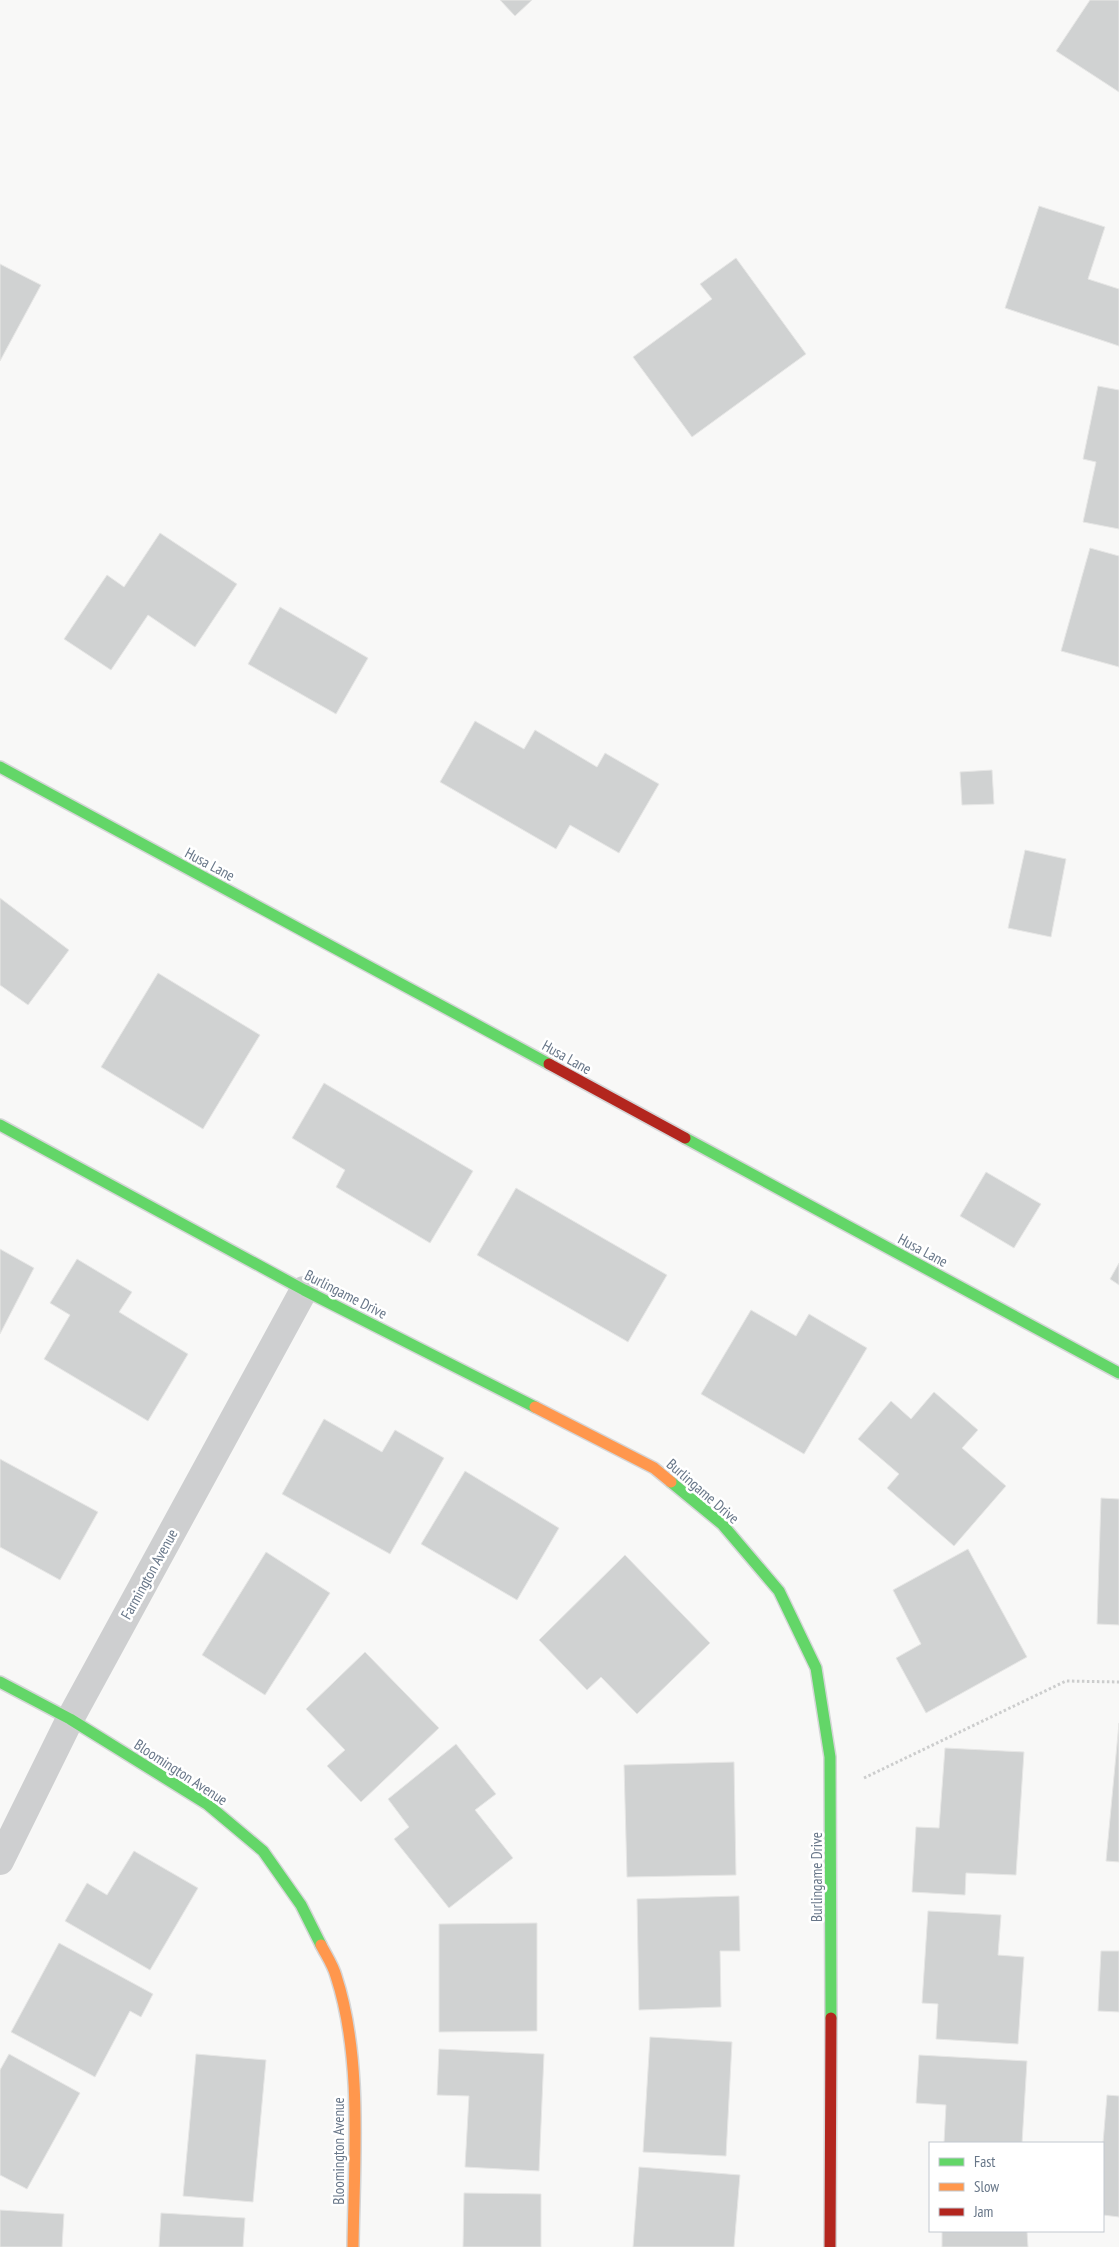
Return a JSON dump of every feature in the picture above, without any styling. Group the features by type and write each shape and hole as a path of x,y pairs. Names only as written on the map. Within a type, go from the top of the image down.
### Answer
{"street":[{"name":"Husa Lane","path":"0,767 1119,1373"},
{"name":"Burlingame Drive","path":"0,1125 304,1290 654,1468 722,1524 779,1591 816,1668 830,1756 830,2247"},
{"name":"Farmington Avenue","path":"0,1861 70,1719 304,1290"},
{"name":"Bloomington Avenue","path":"0,1682 70,1719 208,1804 263,1851 301,1905 336,1974 351,2040 354,2134 353,2247"}],"path":[{"path":"831,1794 1066,1681 1119,1682"}],"building":[{"path":"500,0 532,0 515,16"},
{"path":"1090,0 1119,0 1119,92 1056,51"},
{"path":"1039,206 1105,227 1088,279 1119,289 1119,346 1005,308"},
{"path":"736,258 806,354 692,437 633,357 712,299 700,284"},
{"path":"0,264 41,285 0,361"},
{"path":"1098,386 1119,390 1119,529 1083,522 1096,462 1083,459"},
{"path":"160,533 237,584 195,647 148,615 111,670 64,639 107,575 124,587"},
{"path":"1090,548 1119,556 1119,667 1061,651"},
{"path":"280,607 368,658 336,714 248,664"},
{"path":"475,721 524,749 535,730 597,767 605,753 659,784 619,853 570,825 556,849 440,782"},
{"path":"992,770 994,804 962,805 960,772"},
{"path":"1025,850 1066,859 1051,937 1008,928"},
{"path":"0,898 69,950 28,1005 0,985"},
{"path":"158,973 260,1035 203,1129 101,1067"},
{"path":"324,1083 473,1171 430,1243 336,1187 345,1170 292,1138"},
{"path":"986,1172 1041,1204 1014,1248 960,1216"},
{"path":"516,1188 667,1275 628,1342 477,1255"},
{"path":"0,1249 34,1268 0,1334"},
{"path":"77,1259 132,1292 119,1312 188,1354 148,1421 44,1359 70,1315 50,1303"},
{"path":"1119,1263 1119,1285 1110,1279"},
{"path":"751,1310 796,1336 809,1314 867,1348 804,1454 701,1394"},
{"path":"934,1392 978,1430 962,1448 1006,1486 954,1546 887,1488 899,1474 858,1439 891,1401 911,1419"},
{"path":"324,1419 382,1452 395,1430 444,1458 390,1554 282,1494"},
{"path":"0,1459 98,1512 60,1580 0,1547"},
{"path":"465,1471 559,1528 517,1600 421,1544"},
{"path":"1101,1498 1119,1499 1119,1625 1097,1624"},
{"path":"968,1549 1027,1657 926,1713 896,1658 921,1644 893,1590"},
{"path":"266,1552 330,1593 265,1695 202,1655"},
{"path":"625,1555 710,1643 637,1714 601,1677 587,1690 539,1640"},
{"path":"365,1652 439,1728 361,1802 327,1766 345,1750 306,1709"},
{"path":"1119,1723 1119,1862 1106,1861"},
{"path":"456,1744 496,1794 475,1810 513,1858 449,1908 394,1839 409,1827 388,1799"},
{"path":"945,1748 1024,1752 1016,1875 966,1873 965,1895 912,1892 916,1827 939,1828"},
{"path":"734,1762 736,1875 627,1877 624,1765"},
{"path":"134,1851 198,1888 150,1970 65,1921 87,1883 107,1895"},
{"path":"739,1896 740,1951 720,1951 721,2007 639,2010 637,1899"},
{"path":"928,1911 1001,1915 998,1955 1024,1957 1018,2044 936,2039 938,2004 922,2003"},
{"path":"537,1923 537,2031 439,2032 439,1924"},
{"path":"59,1943 153,1994 141,2017 130,2011 95,2077 11,2032"},
{"path":"1101,1951 1119,1951 1119,2012 1098,2011"},
{"path":"650,2037 732,2042 726,2156 643,2152"},
{"path":"439,2049 544,2054 539,2171 465,2167 469,2096 437,2095"},
{"path":"9,2054 80,2093 27,2189 0,2175 0,2070"},
{"path":"196,2054 266,2060 253,2202 183,2196"},
{"path":"919,2055 1027,2061 1022,2142 944,2142 946,2105 916,2103"},
{"path":"1107,2095 1119,2096 1119,2217 1104,2215 1103,2142"},
{"path":"639,2167 740,2175 734,2247 633,2247"},
{"path":"464,2193 541,2194 541,2247 463,2247"},
{"path":"0,2210 64,2214 62,2247 0,2247"},
{"path":"161,2213 245,2218 243,2247 159,2247"},
{"path":"942,2232 1027,2232 1028,2247 942,2247"}],"traffic: fast":[{"path":"0,767 549,1064"},
{"path":"0,1125 304,1290 535,1407"},
{"path":"685,1138 1119,1373"},
{"path":"671,1482 722,1524 779,1591 816,1668 830,1757 831,2018"},
{"path":"0,1682 70,1719 207,1804 263,1851 301,1905 321,1945"}],"traffic: slow":[{"path":"535,1407 654,1468 671,1482"},
{"path":"321,1945 336,1976 345,2008 354,2075 353,2247"}],"traffic: jam":[{"path":"549,1064 685,1138"},
{"path":"830,2247 831,2018"}]}
